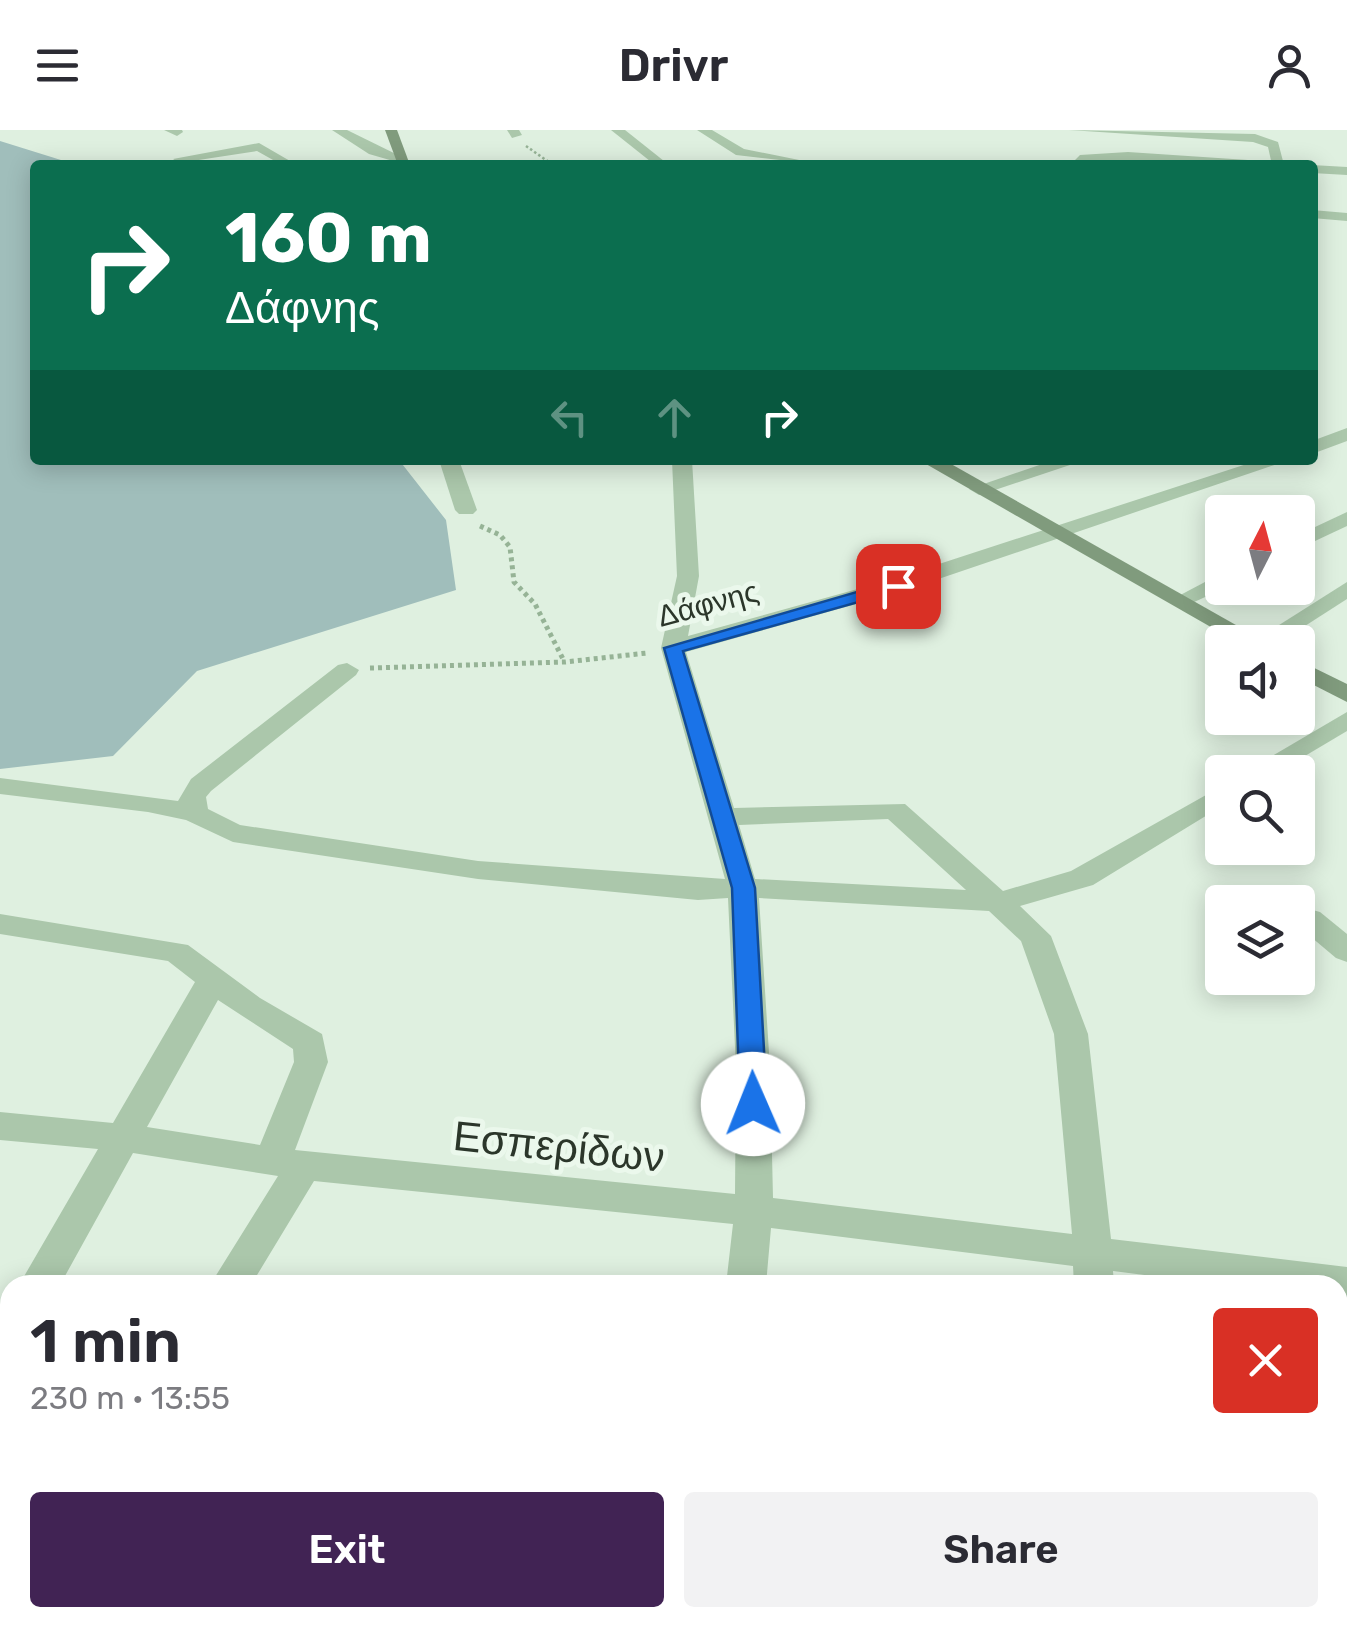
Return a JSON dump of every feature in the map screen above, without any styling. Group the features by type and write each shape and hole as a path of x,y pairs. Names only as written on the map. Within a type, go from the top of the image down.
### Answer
{"street":[{"path":"338,130 397,160"},
{"path":"391,130 401,160"},
{"path":"616,130 656,160"},
{"path":"704,130 746,160"},
{"path":"1076,130 1254,138 1274,145 1277,160"},
{"path":"720,143 740,152 788,160"},
{"path":"179,159 259,147 282,160"},
{"path":"1079,160 1128,156 1188,160"},
{"path":"1318,169 1347,171"},
{"path":"1318,215 1347,217"},
{"path":"1318,446 1347,434"},
{"path":"451,465 466,510"},
{"path":"682,465 688,576 673,648 744,888 753,1068 754,1211 747,1275"},
{"path":"938,465 1224,625"},
{"path":"979,489 1058,465"},
{"name":"Δάφνης","path":"673,648 898,586 1264,465"},
{"path":"1315,535 1347,519"},
{"path":"1181,601 1205,589"},
{"path":"1291,625 1347,589"},
{"path":"194,813 192,797 201,785 347,670"},
{"path":"1315,676 1347,694"},
{"path":"1288,755 1347,720"},
{"path":"0,786 82,794 194,813 233,832 310,847 599,882 698,890 744,888 998,902 1082,878 1205,804"},
{"path":"722,818 895,810 1035,936 1071,1034 1094,1269"},
{"path":"0,924 177,952 310,1043 311,1062 288,1164 235,1275"},
{"path":"1315,925 1347,951"},
{"path":"45,1275 213,979"},
{"name":"Εσπερίδων","path":"0,1126 126,1138 288,1164 754,1211 1094,1269 1195,1275"}],"path":[{"path":"514,132 548,160"},
{"path":"466,510 477,525 500,536 510,547 514,582 535,604 564,662"},
{"name":"Δάφνης","path":"347,670 564,662 673,648"}],"shaded area":[{"path":"0,141 61,160 30,160 30,465 403,465 446,520 456,590 197,671 113,756 0,769"}],"route":[{"path":"753,1104 744,888 673,648 898,586"}]}
